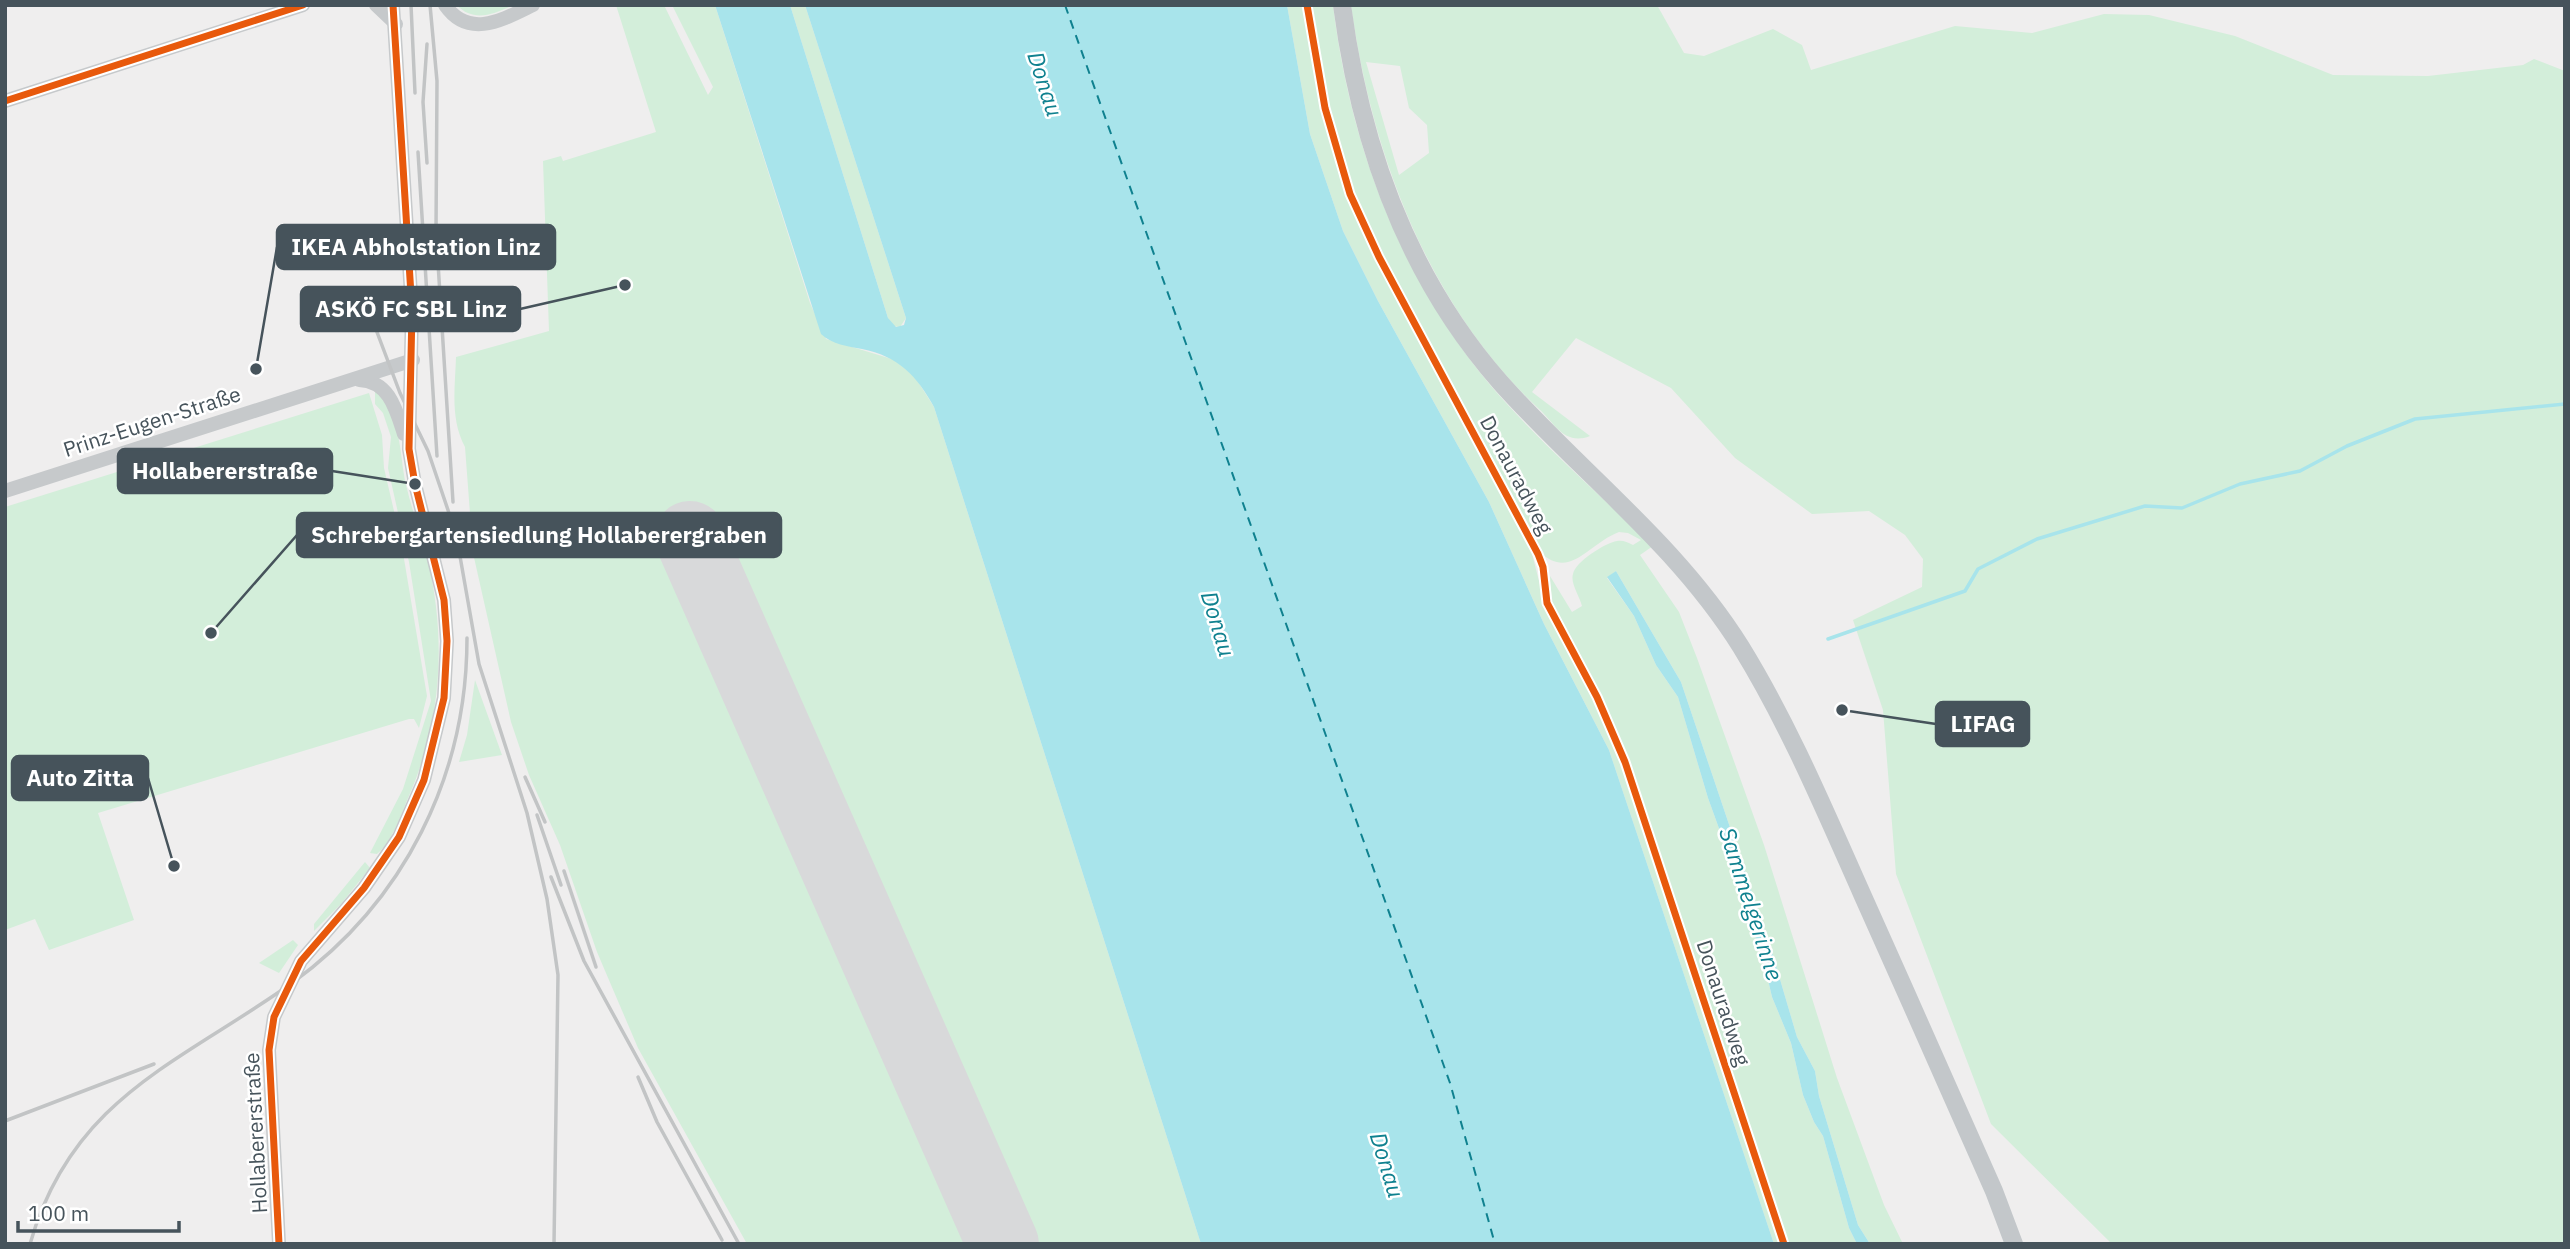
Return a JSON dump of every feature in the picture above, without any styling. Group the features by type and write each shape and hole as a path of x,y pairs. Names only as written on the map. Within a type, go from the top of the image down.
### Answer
{"main road":[{"path":"1342,5 1366,130 1394,208 1420,264 1464,335 1499,380 1654,534 1695,581 1740,646 1776,709 1821,802 1989,1179 2014,1244"}],"street":[{"path":"5,101 303,5"},
{"path":"376,5 396,24"},
{"name":"Hollabererstraße","path":"279,1244 269,1053 274,1017 301,961 364,888 399,837 424,780 443,707 447,654 444,600 409,449 413,360 393,5"},
{"path":"445,5 460,20 476,25 496,23 533,5"},
{"name":"Prinz-Eugen-Straße","path":"5,491 413,360"},
{"path":"351,380 371,380 385,390 409,449"}],"green space":[{"path":"457,5 513,5 492,14 477,15 463,11"},
{"path":"616,5 664,5 708,95 713,87 672,5 715,5 810,303 826,339 895,360 915,377 934,407 1201,1244 747,1244 638,1048 597,952 560,845 529,775 511,722 473,553 465,447 457,425 454,403 456,357 549,331 543,161 561,156 563,161 656,132"},
{"path":"790,5 805,5 906,318 900,327 892,326 888,318"},
{"path":"1287,5 1305,5 1322,110 1336,164 1360,226 1530,546 1547,612 1596,702 1624,766 1781,1244 1774,1244 1609,750 1544,624 1489,502 1378,301 1343,231 1310,134"},
{"path":"1311,5 1333,5 1352,108 1366,158 1384,207 1430,300 1459,344 1510,407 1653,546 1640,555 1679,612 1697,658 1764,845 1837,1078 1884,1205 1903,1244 1870,1244 1858,1225 1819,1096 1815,1071 1797,1037 1772,952 1681,682 1616,571 1607,578 1634,616 1656,665 1678,697 1749,923 1761,950 1772,997 1791,1043 1803,1095 1823,1136 1849,1228 1857,1244 1787,1244 1631,772 1594,687 1552,606 1550,576 1572,612 1582,606 1572,578 1579,564 1612,542 1621,541 1633,545 1641,540 1628,533 1619,532 1580,557 1561,563 1540,552 1381,255 1353,193 1328,107"},
{"path":"1351,5 1657,5 1684,53 1704,56 1773,29 1802,45 1811,70 1955,26 2032,33 2104,14 2149,15 2235,36 2333,75 2428,76 2523,65 2534,59 2565,71 2565,1244 2112,1244 1991,1124 1896,874 1883,710 1853,620 1922,587 1923,559 1905,535 1869,511 1812,514 1735,458 1671,388 1576,338 1532,392 1590,436 1574,438 1561,432 1500,368 1466,323 1436,275 1411,224 1390,170 1373,116","holes":["1366,62 1400,66 1409,108 1427,125 1429,153 1399,175"]},
{"path":"375,391 384,400 395,422 406,485 426,552 434,592 439,652 434,712 428,741 395,828 377,854 370,853 403,789 431,701 409,562 388,468 391,437 383,413 375,404"},
{"path":"369,393 382,435 384,468 401,541 427,696 419,728 414,719 409,719 98,813 134,920 49,950 35,919 5,930 5,507"},
{"path":"475,680 502,755 459,762 467,735"},
{"path":"365,862 370,868 341,904 314,931 314,924"},
{"path":"293,940 298,945 279,973 259,963"}],"water":[{"name":"Donau","path":"715,5 790,5 888,318 896,327 904,325 906,318 805,5 1287,5 1310,134 1343,231 1378,301 1489,502 1544,624 1609,750 1774,1244 1201,1244 934,407 921,386 896,362 875,352 835,343 821,334"},
{"name":"Sammelgerinne","path":"1616,571 1681,682 1772,952 1797,1037 1815,1071 1819,1096 1858,1225 1870,1244 1857,1244 1849,1228 1823,1136 1803,1095 1791,1043 1772,997 1761,950 1749,923 1678,697 1656,665 1634,616 1607,577"}],"waterway":[{"path":"1828,639 1965,591 1978,569 2037,539 2145,506 2182,508 2240,484 2300,471 2347,446 2415,419 2565,404"}],"ferry route":[{"path":"1065,5 1450,1083 1495,1244"}],"runway":[{"path":"690,537 1003,1244"}],"railway":[{"path":"411,5 415,93"},
{"path":"430,5 437,81 436,231 453,502"},
{"path":"427,44 423,102 427,163"},
{"path":"418,152 437,456"},
{"path":"369,311 400,393 428,451 448,510 458,545 479,664 527,813 547,899 558,975 554,1244"},
{"path":"30,1244 49,1194 73,1152 102,1118 135,1088 292,983 332,951 367,914 397,875 422,832 441,786 455,739 464,689 467,638"},
{"path":"525,777 545,822"},
{"path":"537,815 561,885"},
{"path":"564,871 596,967"},
{"path":"551,877 584,961 739,1244"},
{"path":"5,1121 154,1064"},
{"path":"638,1077 657,1122 722,1240"}],"cycle path":[{"path":"5,101 303,5"},
{"path":"279,1244 269,1050 274,1017 301,961 364,888 399,837 424,780 444,698 447,641 444,600 409,449 412,311 393,5"},
{"name":"Donauradweg","path":"1307,5 1325,108 1350,194 1379,257 1538,554 1543,567 1547,603 1597,697 1625,762 1784,1244"}],"place":[{"name":"ASKÖ FC SBL Linz","path":"625,285"},
{"name":"IKEA Abholstation Linz","path":"256,369"},
{"name":"Hollabererstraße","path":"415,484"},
{"name":"Schrebergartensiedlung Hollaberergraben","path":"211,633"},
{"name":"LIFAG","path":"1842,710"},
{"name":"Auto Zitta","path":"174,866"}]}
